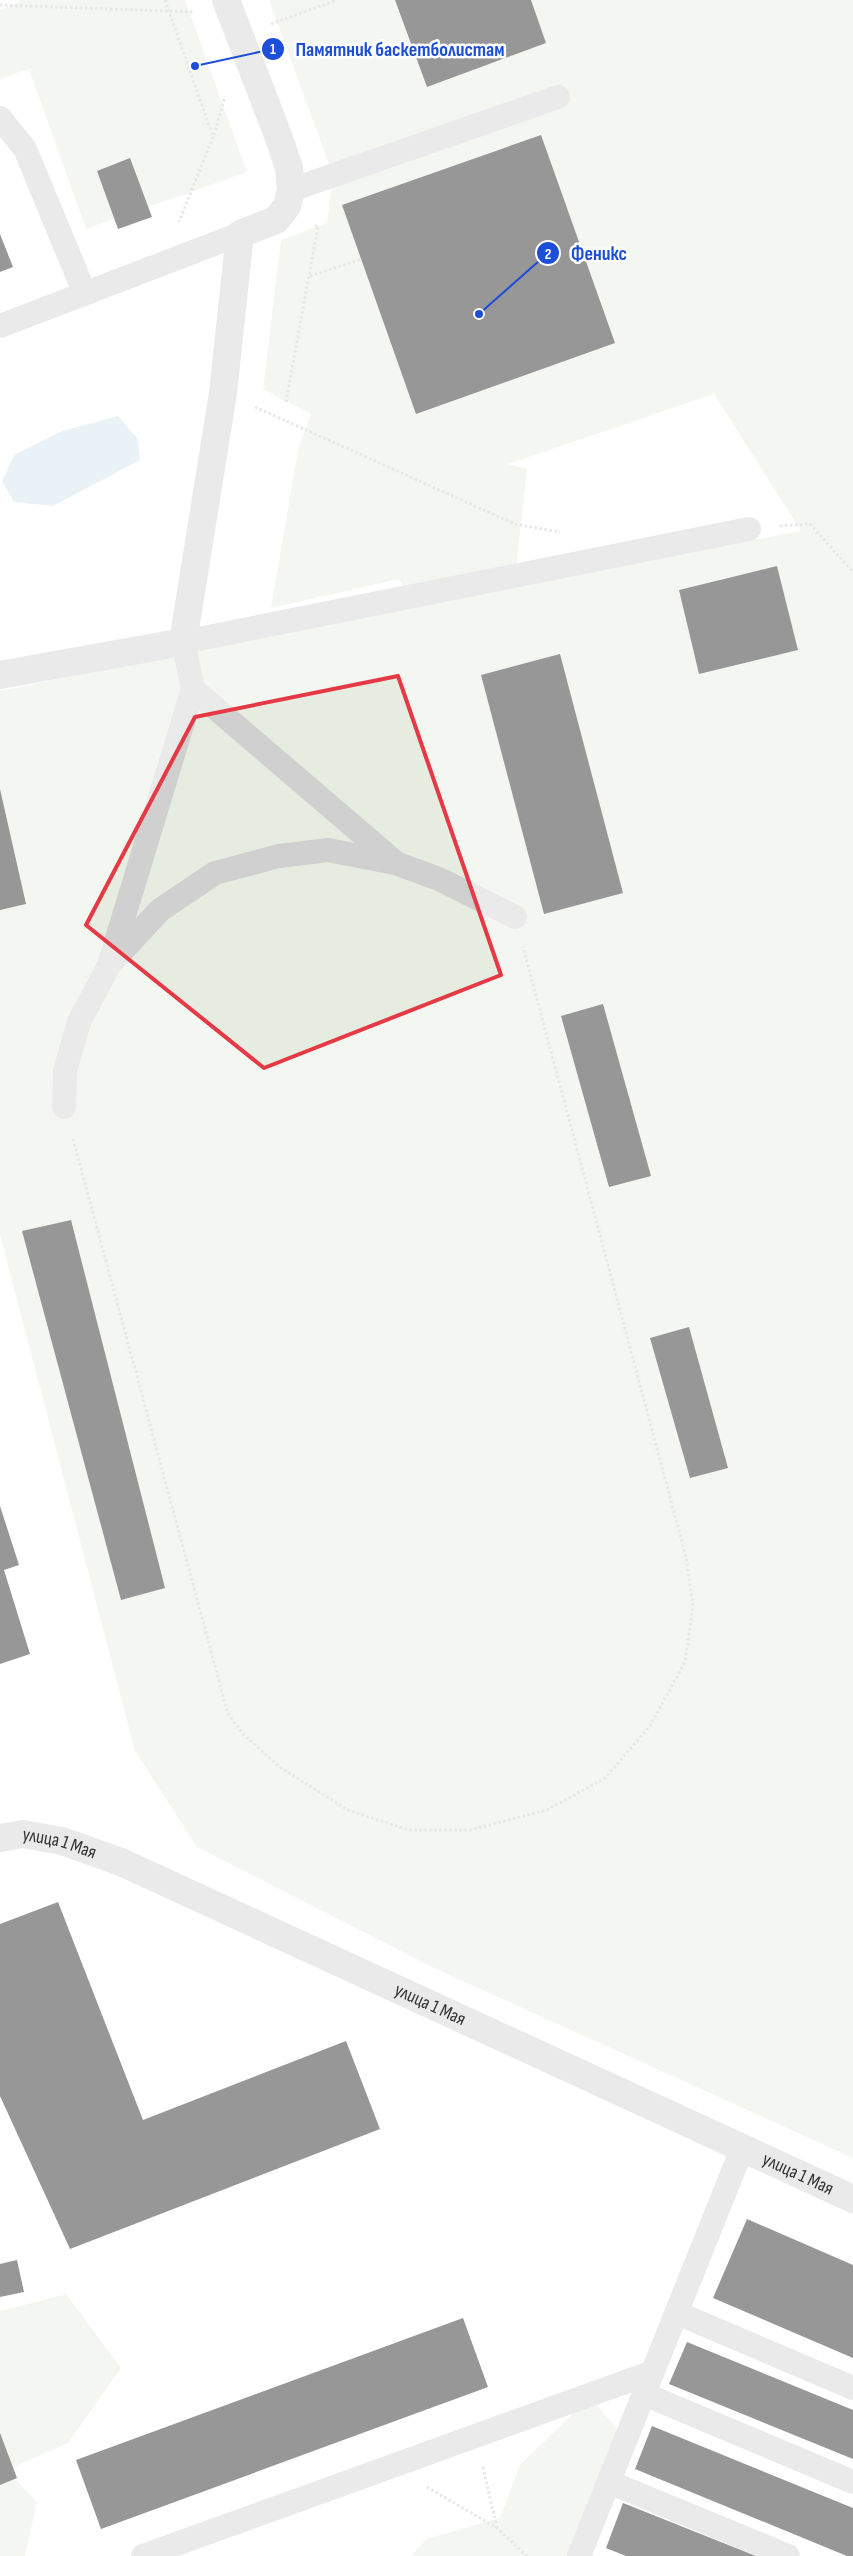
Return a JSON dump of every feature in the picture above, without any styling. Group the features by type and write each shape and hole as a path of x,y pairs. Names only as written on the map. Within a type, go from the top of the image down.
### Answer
{"street":[{"path":"0,675 183,642 223,393 240,234 276,220 288,206 291,190 289,168 232,16"},
{"name":"улица 1 Мая","path":"0,1838 23,1834 62,1841 121,1862 853,2199"}],"lane":[{"path":"291,190 558,97"},
{"path":"0,118 25,149 85,294"},
{"path":"0,326 240,234"},
{"path":"64,1107 65,1071 79,1022 109,965 193,689 183,642 749,528"},
{"path":"193,689 395,863"},
{"path":"109,965 160,910 215,873 279,856 328,850 395,863 439,880 515,917"},
{"path":"580,2556 742,2149"},
{"path":"677,2313 853,2388"},
{"path":"143,2556 653,2372"},
{"path":"644,2394 853,2482"},
{"path":"609,2482 788,2556"}],"path":[{"path":"165,0 213,137"},
{"path":"0,5 169,11 232,16 337,0"},
{"path":"161,265 213,137 225,94"},
{"path":"276,220 318,226 286,402"},
{"path":"310,276 362,259"},
{"path":"223,393 515,524 563,533"},
{"path":"749,528 810,524 853,572"},
{"path":"64,1107 228,1714 244,1735 281,1768 348,1810 409,1830 470,1830 547,1810 605,1778 650,1726 685,1662 693,1606 684,1548 515,917"},
{"path":"476,2435 497,2528"},
{"path":"390,2466 497,2528 527,2556"}],"highlighted area":[{"path":"398,676 501,975 264,1068 86,925 195,717"}],"shaded area":[{"path":"20,0 185,0 247,172 86,229 29,69 0,79 0,10 20,2"},
{"path":"269,0 853,0 853,2158 432,1967 197,1847 135,1751 0,1235 0,691 415,605 399,579 271,608 298,450 311,414 263,389 281,240 327,223 333,175","holes":["714,394 801,531 514,586 527,469 508,464"]},
{"path":"66,2294 121,2368 68,2443 7,2470 37,2502 25,2556 0,2556 0,2311"},
{"path":"590,2397 629,2443 572,2556 411,2556 426,2539 500,2518 520,2465"}],"water":[{"path":"118,416 138,439 140,460 53,506 14,502 2,482 14,455 62,431"}],"building":[{"path":"395,0 531,0 546,43 427,87"},
{"path":"541,135 615,343 416,414 342,205"},
{"path":"130,158 152,217 118,229 97,171"},
{"path":"0,234 13,267 0,272"},
{"path":"777,566 798,650 699,674 679,590"},
{"path":"560,654 623,893 544,914 481,675"},
{"path":"0,789 26,904 0,910"},
{"path":"603,1004 651,1176 609,1187 561,1016"},
{"path":"71,1220 165,1588 121,1600 22,1231"},
{"path":"689,1327 728,1468 690,1478 650,1338"},
{"path":"0,1506 19,1565 4,1570 30,1654 0,1664"},
{"path":"58,1902 143,2120 346,2041 380,2129 70,2249 0,2096 0,1924"},
{"path":"747,2219 853,2265 853,2358 713,2298"},
{"path":"17,2260 24,2292 0,2297 0,2264"},
{"path":"463,2318 488,2387 101,2529 76,2460"},
{"path":"687,2342 853,2410 853,2459 669,2384"},
{"path":"652,2426 853,2508 853,2556 847,2556 635,2469"},
{"path":"0,2433 17,2478 0,2485"},
{"path":"623,2503 756,2556 626,2556 606,2548"}],"place":[{"name":"Памятник баскетболистам","path":"195,66"},
{"name":"Феникс","path":"479,314"}]}
